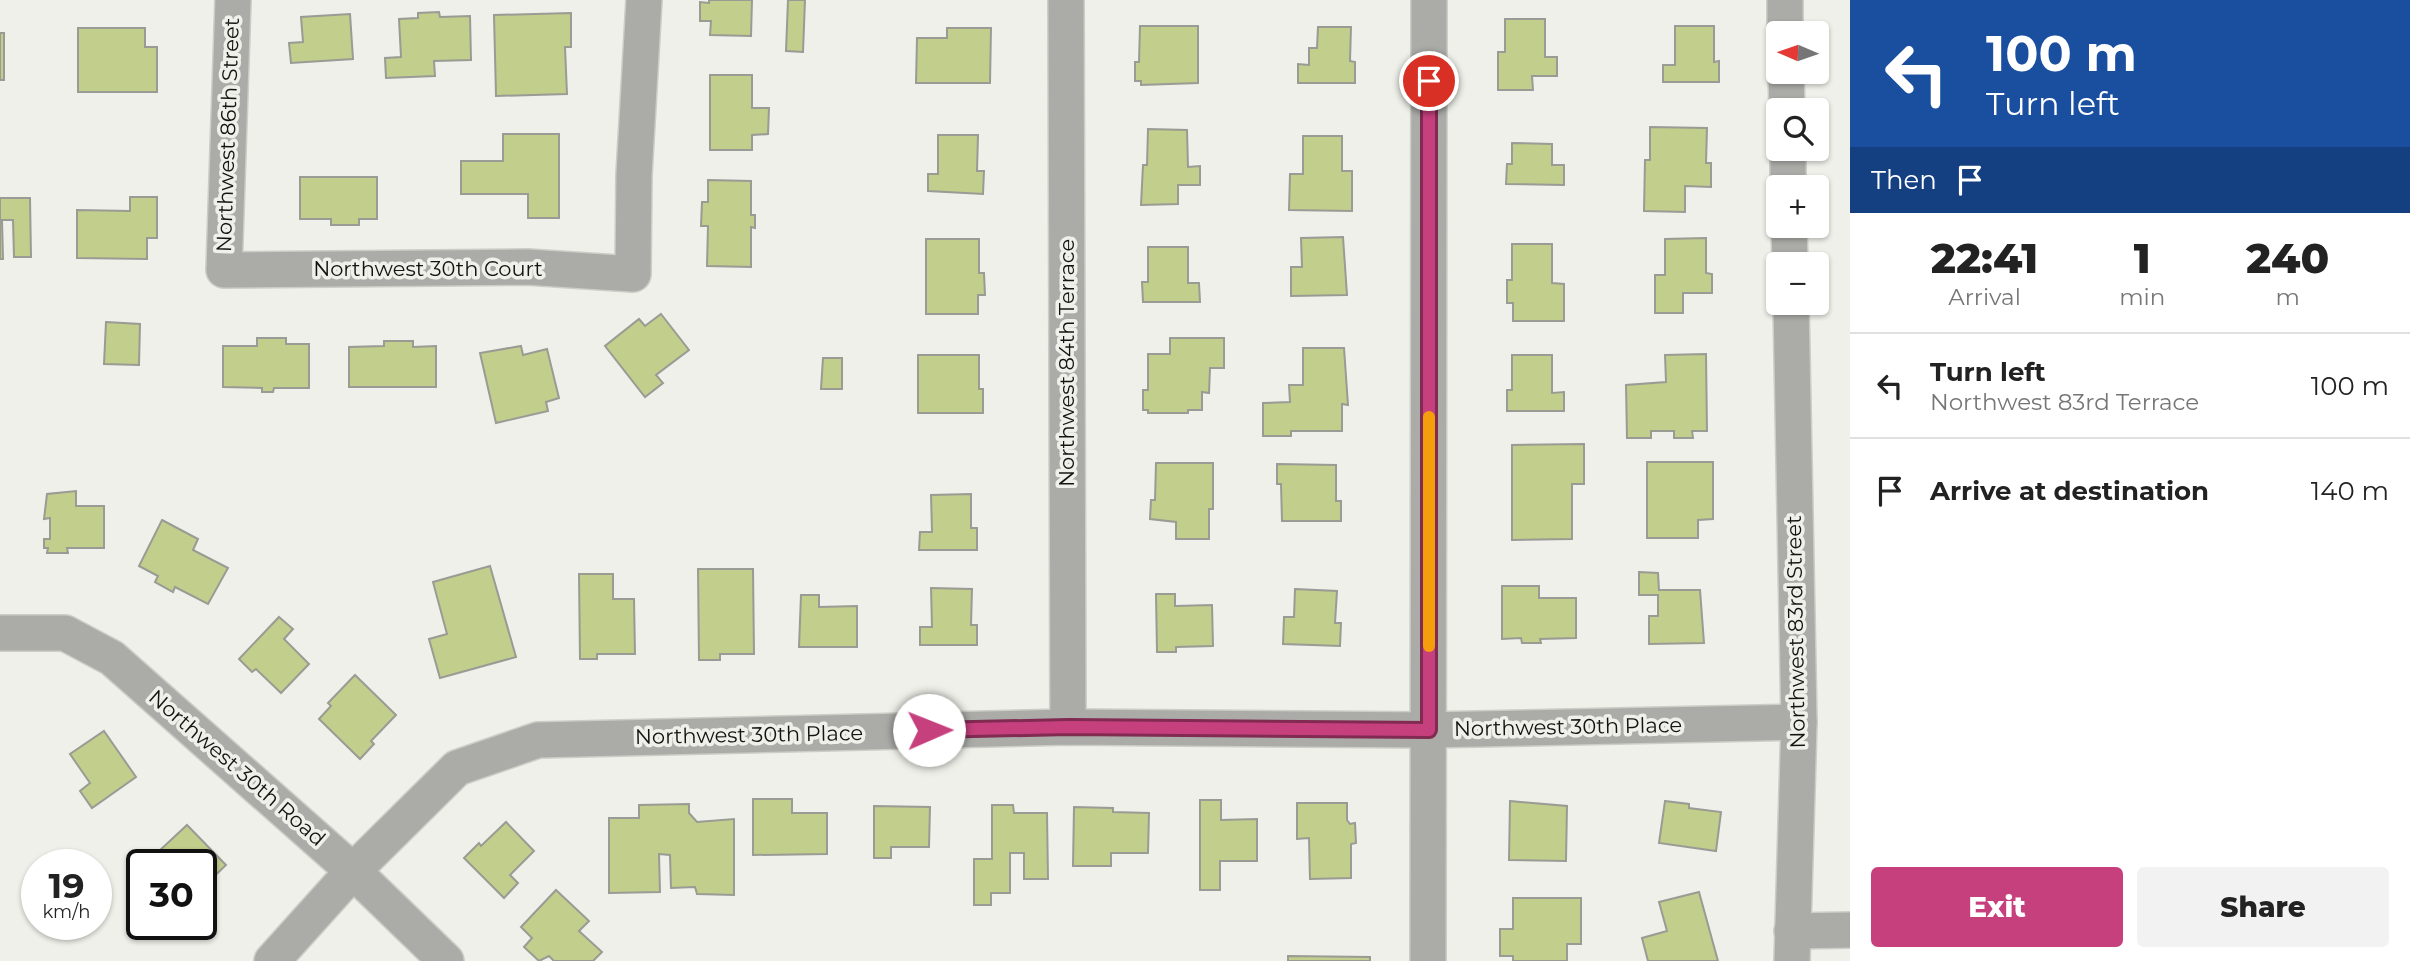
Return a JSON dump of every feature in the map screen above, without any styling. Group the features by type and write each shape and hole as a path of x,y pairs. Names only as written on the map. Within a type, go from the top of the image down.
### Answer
{"street":[{"name":"Northwest 86th Street","path":"224,270 233,0"},
{"name":"Northwest 30th Court","path":"224,270 527,267 633,274 634,175 644,0"},
{"name":"Northwest 84th Terrace","path":"1066,0 1069,727"},
{"path":"1428,961 1429,0"},
{"path":"1785,0 1785,21"},
{"name":"Northwest 83rd Street","path":"1791,315 1799,722 1792,946"},
{"name":"Northwest 30th Road","path":"0,633 65,634 112,658 353,871 446,961"},
{"name":"Northwest 30th Place","path":"353,871 457,768 538,740 1069,727 1429,730 1799,722"},
{"path":"272,961 353,871"},
{"path":"1792,946 1850,930"}],"building":[{"path":"709,0 752,0 751,36 710,35 711,21 700,21 700,2 709,3"},
{"path":"788,0 805,0 803,52 786,51"},
{"path":"439,12 440,17 470,16 471,60 434,61 435,76 386,78 385,58 401,57 399,19 418,18 418,13"},
{"path":"571,13 571,47 565,47 567,94 496,96 494,15"},
{"path":"350,14 353,59 291,63 289,43 303,42 301,17"},
{"path":"1505,19 1545,19 1545,57 1557,57 1557,76 1532,76 1533,90 1498,90 1498,52 1505,52"},
{"path":"1140,26 1198,26 1198,83 1141,85 1141,81 1135,81 1135,62 1139,62"},
{"path":"1675,26 1714,26 1714,62 1719,61 1719,82 1663,82 1663,65 1675,65"},
{"path":"1318,27 1351,27 1350,61 1355,62 1355,83 1298,83 1298,64 1309,65 1309,48 1317,48"},
{"path":"78,28 145,28 145,47 157,47 157,92 78,92"},
{"path":"947,28 991,28 990,83 916,83 917,38 947,38"},
{"path":"0,33 4,33 4,80 0,80"},
{"path":"710,75 752,75 752,108 769,108 768,134 752,135 752,150 710,150"},
{"path":"1650,127 1707,128 1706,163 1711,163 1711,187 1685,186 1685,212 1644,211 1645,160 1650,160"},
{"path":"1148,129 1187,130 1188,167 1200,166 1200,185 1178,185 1178,204 1141,205 1143,165 1147,165"},
{"path":"503,134 559,134 559,218 528,218 528,194 461,194 461,161 503,161"},
{"path":"938,135 978,135 977,171 984,171 983,194 928,191 928,174 938,174"},
{"path":"1303,136 1342,136 1342,171 1352,171 1352,211 1289,210 1290,174 1303,174"},
{"path":"1512,143 1552,144 1552,165 1564,165 1564,185 1506,184 1507,164 1512,164"},
{"path":"300,177 377,177 377,219 359,219 359,225 331,225 331,219 300,219"},
{"path":"708,180 751,181 751,215 755,215 755,228 751,227 751,267 707,266 708,226 701,226 702,202 708,202"},
{"path":"130,197 157,197 157,238 147,238 147,259 77,258 77,210 130,211"},
{"path":"0,198 30,198 31,257 14,257 13,220 2,220 3,259 0,259"},
{"path":"1343,237 1347,295 1291,296 1291,267 1302,267 1301,238"},
{"path":"1706,238 1706,273 1712,274 1712,293 1683,293 1683,313 1655,313 1655,275 1665,275 1665,239"},
{"path":"926,239 979,239 979,273 984,273 985,295 978,295 978,314 926,314"},
{"path":"1512,244 1552,244 1552,283 1564,284 1564,321 1513,321 1513,303 1507,303 1507,280 1512,280"},
{"path":"1148,247 1188,247 1188,283 1199,283 1200,302 1143,302 1142,282 1148,282"},
{"path":"661,314 689,350 656,375 663,383 645,397 605,346 639,319 645,326"},
{"path":"106,322 140,324 139,365 104,364"},
{"path":"257,338 286,338 286,344 309,344 309,388 274,388 273,392 262,392 262,388 223,387 223,346 257,346"},
{"path":"1170,338 1224,338 1224,368 1210,368 1209,393 1202,392 1202,410 1188,410 1188,413 1148,413 1148,410 1143,410 1143,390 1148,390 1148,354 1170,354"},
{"path":"384,341 413,341 413,347 436,346 436,387 349,387 349,347 384,346"},
{"path":"521,346 523,355 547,349 559,398 546,402 548,411 496,423 480,353"},
{"path":"1303,348 1344,348 1348,405 1342,404 1342,431 1291,431 1291,436 1263,436 1263,403 1290,402 1289,385 1303,385"},
{"path":"1706,354 1707,431 1692,431 1693,438 1674,438 1674,431 1651,431 1651,438 1627,438 1626,385 1666,382 1665,355"},
{"path":"918,355 979,355 979,389 983,389 983,413 918,413"},
{"path":"1512,355 1552,355 1552,393 1564,392 1564,411 1507,411 1507,390 1512,390"},
{"path":"823,358 842,358 842,389 821,389"},
{"path":"1584,444 1584,484 1572,484 1572,539 1512,540 1512,445"},
{"path":"1647,462 1713,462 1713,519 1698,520 1698,538 1647,538"},
{"path":"1156,463 1213,463 1213,509 1209,509 1209,539 1176,539 1176,522 1150,519 1151,500 1155,500"},
{"path":"1277,464 1336,465 1336,501 1341,501 1341,521 1282,521 1281,484 1277,484"},
{"path":"76,491 76,506 104,506 104,548 67,548 68,553 47,553 44,539 50,539 50,518 44,519 47,494"},
{"path":"971,494 971,528 977,528 977,550 919,550 920,532 932,532 931,495"},
{"path":"162,520 198,539 193,550 228,568 208,604 175,587 173,592 155,582 158,576 139,566"},
{"path":"490,566 516,657 440,678 429,639 447,634 433,582"},
{"path":"698,569 753,569 754,654 720,654 720,660 699,660"},
{"path":"1639,572 1658,573 1659,590 1700,590 1704,643 1649,644 1649,616 1658,616 1658,595 1639,595"},
{"path":"579,574 613,574 613,599 634,599 635,654 597,654 597,659 580,659"},
{"path":"1502,586 1539,586 1539,598 1576,598 1576,638 1540,639 1541,643 1522,643 1521,638 1502,639"},
{"path":"931,588 972,589 971,625 977,625 977,645 920,645 920,627 932,627"},
{"path":"1295,589 1337,591 1335,623 1341,623 1340,646 1283,644 1284,617 1294,617"},
{"path":"1156,594 1175,594 1175,606 1212,605 1213,646 1176,647 1176,652 1157,652"},
{"path":"801,595 819,595 819,607 857,606 857,647 799,647"},
{"path":"279,617 293,629 284,639 309,664 281,693 256,669 252,672 239,659"},
{"path":"355,675 396,715 371,741 374,744 360,759 319,719 331,706 328,703"},
{"path":"104,731 136,777 92,808 80,791 90,783 70,754"},
{"path":"753,799 792,799 792,813 827,813 827,854 753,855"},
{"path":"1200,800 1221,800 1221,820 1257,819 1257,861 1220,861 1220,890 1200,890"},
{"path":"1510,801 1567,806 1566,861 1509,860"},
{"path":"1665,801 1689,804 1689,808 1721,812 1716,851 1659,843"},
{"path":"1297,803 1347,803 1347,820 1350,824 1355,823 1356,843 1351,844 1351,878 1310,879 1309,838 1297,839"},
{"path":"689,804 689,813 697,822 734,819 734,895 697,894 695,887 671,888 670,855 659,854 660,892 609,893 609,818 639,818 639,805"},
{"path":"992,805 1013,805 1014,813 1047,813 1048,879 1024,879 1024,853 1010,853 1010,893 991,893 991,905 974,905 974,859 992,859"},
{"path":"874,806 930,807 929,847 891,847 891,858 874,858"},
{"path":"1074,807 1113,808 1113,812 1149,813 1148,853 1111,853 1111,866 1073,866"},
{"path":"506,822 534,851 510,875 518,883 504,898 464,858"},
{"path":"187,825 210,849 161,849"},
{"path":"217,856 226,865 217,874"},
{"path":"556,890 589,921 579,931 602,952 593,961 554,961 549,956 539,961 524,947 532,938 521,927"},
{"path":"1699,892 1718,961 1648,961 1642,938 1667,931 1659,902"},
{"path":"1513,898 1581,898 1581,944 1567,944 1567,961 1513,961 1513,956 1500,956 1500,929 1513,929"},
{"path":"1288,956 1370,957 1370,961 1288,961"}],"slow traffic":[{"path":"1429,417 1429,646"}],"route":[{"path":"929,730 1069,727 1429,730 1429,81"}]}
